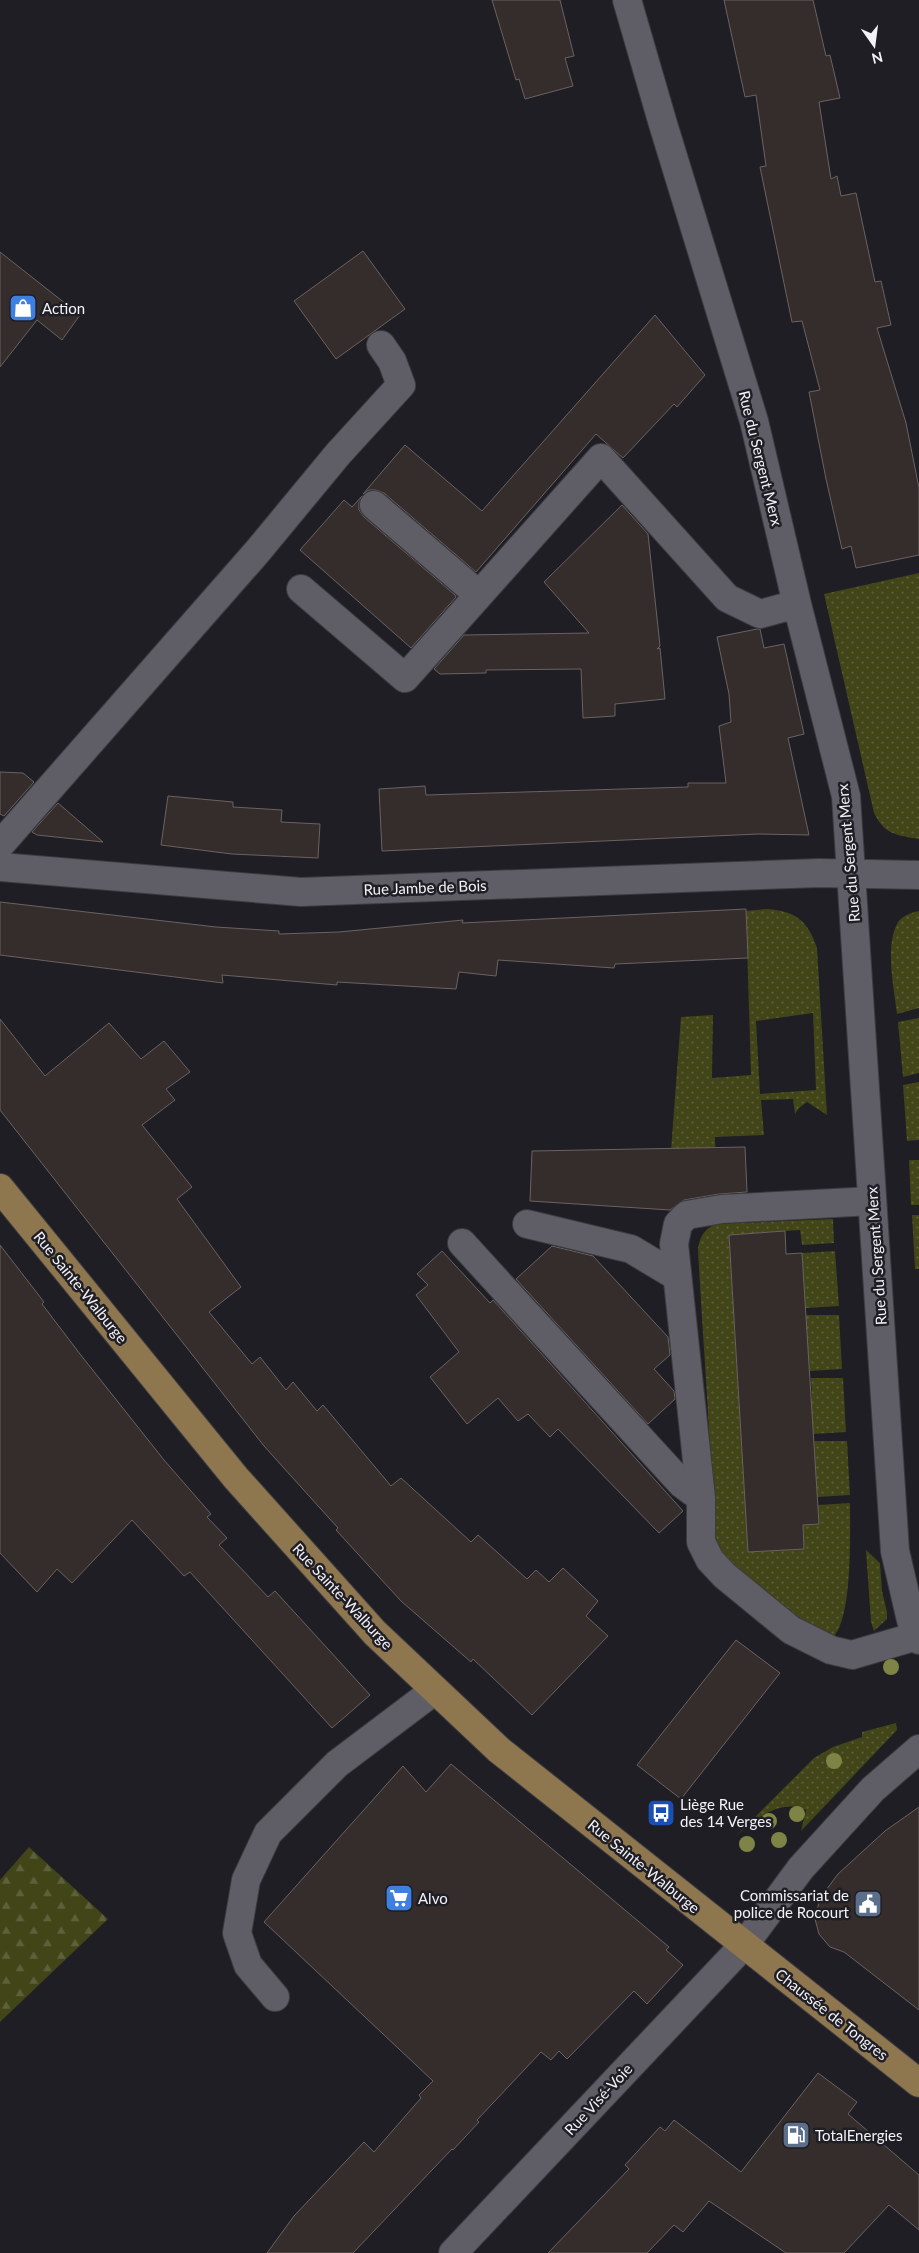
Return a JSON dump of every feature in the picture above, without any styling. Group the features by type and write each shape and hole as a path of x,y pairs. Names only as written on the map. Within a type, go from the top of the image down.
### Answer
{"main road":[{"name":"Rue Sainte-Walburge","path":"0,1188 236,1478 375,1633 499,1750 744,1945"},
{"name":"Chaussée de Tongres","path":"744,1945 919,2084"}],"street":[{"name":"Rue du Sergent Merx","path":"627,0 754,421 797,604 846,796 894,1551 911,1620 918,1638"},
{"path":"0,845 257,552 338,454 401,385 392,360 381,345"},
{"path":"301,589 405,678 601,458 727,598 760,614 797,604"},
{"path":"374,505 479,595"},
{"name":"Rue Jambe de Bois","path":"0,868 301,892 852,872 919,876"},
{"path":"872,1200 722,1209 687,1215 678,1224 674,1244 676,1276 701,1498 702,1542 710,1560 725,1576 790,1630 831,1650 852,1655 918,1638"},
{"path":"526,1224 631,1249 676,1276"},
{"path":"462,1243 682,1484 701,1498"},
{"path":"275,1997 248,1965 236,1933 246,1880 268,1833 337,1764 435,1690"},
{"path":"744,1945 801,1868 873,1789 919,1749"},
{"name":"Rue Visé-Voie","path":"453,2253 744,1945"}],"green space":[{"path":"919,573 919,839 892,833 882,826 874,813 824,594"},
{"path":"767,909 793,915 805,924 817,948 827,1115 807,1102 795,1114 793,1099 761,1100 764,1135 715,1137 716,1180 669,1177 681,1017 713,1015 712,1078 751,1075 746,911","holes":["813,1013 816,1090 760,1094 756,1021"]},
{"path":"919,911 919,1008 897,1014 891,968 893,933 903,917"},
{"path":"919,1018 919,1073 903,1077 898,1022"},
{"path":"919,1082 919,1140 907,1141 903,1085"},
{"path":"909,1160 919,1160 919,1205 911,1205"},
{"path":"912,1215 919,1215 919,1269 915,1269"},
{"path":"833,1219 834,1243 802,1245 800,1230 729,1235 748,1552 804,1549 803,1525 819,1524 818,1505 850,1503 850,1553 847,1595 844,1614 839,1628 832,1638 823,1636 766,1593 736,1568 719,1549 714,1529 712,1501 698,1247 704,1233 715,1224"},
{"path":"835,1251 839,1306 790,1309 803,1272 802,1253"},
{"path":"806,1315 839,1315 842,1369 794,1372"},
{"path":"811,1378 843,1378 846,1432 797,1435 795,1400 812,1399"},
{"path":"814,1441 847,1441 850,1495 801,1498 799,1464 815,1462"},
{"path":"866,1550 880,1563 882,1591 887,1612 887,1619 874,1631 871,1622"},
{"path":"896,1723 897,1730 801,1831 806,1810 797,1807 787,1807 777,1809 759,1818 735,1837 814,1758 833,1747 862,1737 862,1732"},
{"path":"29,1847 108,1919 0,2022 0,1880"}],"building":[{"path":"492,0 560,0 574,56 565,58 573,86 525,99 519,79 516,80"},
{"path":"724,0 813,0 826,56 830,55 840,98 819,102 831,179 837,176 841,196 856,193 875,282 881,281 891,325 877,328 906,423 919,488 919,555 856,568 851,546 842,549 809,392 820,390 802,321 792,322 760,167 766,166 756,95 745,97"},
{"path":"363,251 405,309 336,359 294,301"},
{"name":"Action","path":"0,252 80,315 62,340 37,320 0,367"},
{"path":"655,315 705,375 677,407 674,404 623,458 596,434 476,572 384,493 369,490 363,494 405,445 482,511"},
{"path":"362,496 359,510 364,517 456,597 411,648 300,550 344,500 352,507"},
{"path":"622,505 648,534 660,646 657,649 660,648 665,699 615,704 615,716 583,718 581,669 486,670 486,673 440,674 434,669 464,635 589,633 544,582"},
{"path":"760,629 764,648 784,644 804,734 788,738 809,835 758,834 382,851 379,789 425,786 426,795 688,787 688,783 726,783 719,726 731,722 729,694 717,637"},
{"path":"0,772 23,773 34,782 4,816 0,814"},
{"path":"168,796 233,802 233,807 282,810 281,822 320,824 318,858 232,854 161,845"},
{"path":"58,803 103,842 37,835 32,832"},
{"path":"0,902 216,927 279,931 279,934 339,932 463,920 462,923 746,909 748,958 615,964 614,968 498,960 496,976 459,972 456,989 337,982 337,985 222,975 223,983 0,955"},
{"path":"0,1019 45,1076 109,1023 141,1059 164,1041 190,1072 166,1089 175,1100 142,1125 192,1187 177,1199 241,1287 209,1312 252,1364 260,1357 286,1390 293,1382 317,1411 323,1405 391,1486 401,1478 471,1542 478,1535 527,1579 536,1570 549,1582 563,1568 598,1601 586,1616 608,1636 532,1715 473,1659 471,1662 401,1601 336,1530 338,1528 264,1446 0,1110"},
{"path":"745,1147 747,1192 719,1194 684,1200 670,1210 530,1201 532,1151"},
{"path":"785,1231 786,1254 802,1253 819,1524 803,1525 804,1549 748,1552 729,1235"},
{"path":"0,1245 44,1302 42,1304 80,1354 164,1460 211,1514 207,1517 227,1538 219,1545 268,1597 275,1591 370,1695 332,1728 190,1572 184,1576 132,1520 72,1583 57,1569 37,1592 0,1553"},
{"path":"552,1246 593,1256 668,1337 670,1355 654,1369 674,1391 675,1399 648,1424 516,1279"},
{"path":"442,1251 490,1303 493,1300 683,1511 659,1533 558,1429 550,1437 528,1414 518,1421 498,1398 467,1424 430,1377 459,1352 416,1295 428,1285 417,1274"},
{"path":"736,1640 780,1673 681,1799 637,1765"},
{"path":"451,1764 669,1947 666,1950 683,1965 647,2004 634,1991 567,2059 559,2051 551,2060 541,2052 477,2120 479,2122 453,2150 353,2253 267,2253 294,2216 364,2142 374,2152 421,2098 419,2095 433,2081 264,1922 403,1766 426,1792"},
{"name":"Commissariat de police de Rocourt","path":"919,1807 919,2010 844,1952 830,1947 819,1934 815,1919 820,1898 838,1874 885,1831"},
{"path":"818,2073 857,2102 848,2114 919,2175 919,2230 889,2205 844,2253 786,2253 709,2201 683,2232 674,2225 647,2253 548,2253 629,2169 625,2165 660,2127 665,2131 674,2120 741,2172"}],"place":[{"name":"Action","path":"23,308"},
{"name":"Liège Rue des 14 Verges","path":"661,1813"},
{"name":"Alvo","path":"399,1898"},
{"name":"Commissariat de police de Rocourt","path":"868,1904"},
{"name":"TotalEnergies","path":"796,2135"}]}
